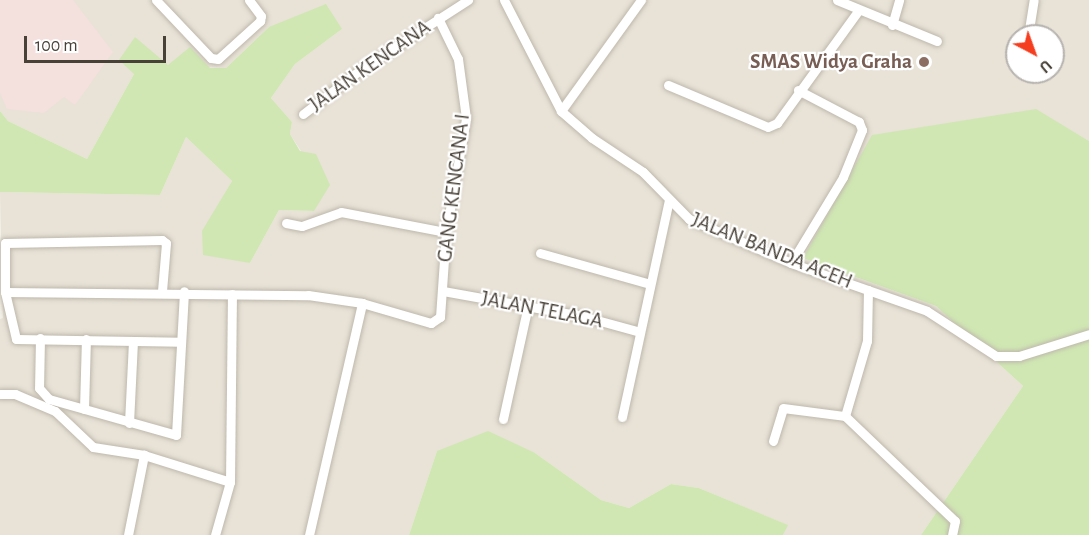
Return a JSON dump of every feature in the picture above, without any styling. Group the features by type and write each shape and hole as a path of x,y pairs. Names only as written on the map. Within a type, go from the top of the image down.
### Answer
{"street":[{"path":"156,0 211,58 224,57 260,21 261,16 249,0"},
{"name":"JALAN KENCANA","path":"303,114 438,18 468,0"},
{"name":"JALAN BANDA ACEH","path":"504,0 561,111 592,138 644,172 689,219 791,263 927,311 996,356 1019,356 1089,334"},
{"path":"561,111 641,0"},
{"path":"837,0 858,11 936,41"},
{"path":"892,25 899,0"},
{"path":"1030,24 1034,0"},
{"path":"668,85 768,127 777,123 798,90 858,11"},
{"name":"GANG KENCANA I","path":"5,292 184,291 308,295 362,303 431,323 440,317 446,232 466,118 458,59 438,18"},
{"path":"791,263 843,177 862,130 859,122 798,90"},
{"path":"622,417 669,200"},
{"path":"286,223 302,226 341,212 446,232"},
{"path":"162,291 166,243 162,240 35,240 5,243 5,292 16,339 180,342"},
{"path":"540,253 650,284"},
{"path":"845,416 867,341 868,290"},
{"path":"40,338 39,388 49,399 176,435 184,291"},
{"name":"JALAN TELAGA","path":"443,291 528,305 640,332"},
{"path":"214,535 230,482 232,294"},
{"path":"309,535 362,303"},
{"path":"503,419 528,305"},
{"path":"84,409 86,339"},
{"path":"129,423 133,341"},
{"path":"0,394 15,394 55,411 93,447 144,455 230,482"},
{"path":"773,441 783,408 845,416 955,521 952,535"},
{"path":"128,535 144,455"}],"shaded area":[{"path":"0,0 1089,0 1089,141 1036,110 803,258 936,306 1023,386 921,535 783,535 787,525 699,488 671,484 629,508 601,500 535,453 437,451 409,535 0,535 0,319 3,318 0,192 160,195 186,137 232,181 203,231 250,263 279,210 314,211 301,151 290,134 292,122 271,98 295,64 342,29 269,27 226,68 168,66 134,74 87,159 8,121 0,111"},
{"path":"0,0 73,0 113,52 75,105 64,97 44,113 7,109 0,93"}],"green space":[{"path":"326,4 342,29 295,64 271,98 292,122 290,134 300,151 316,154 330,185 314,211 279,210 250,263 203,255 202,231 232,181 186,137 160,195 0,192 0,111 8,121 87,159 134,74 119,60 135,37 168,65 190,47 210,68 226,68 269,27"},
{"path":"1036,109 1089,141 1089,535 921,535 1023,386 936,306 803,258 872,135"},
{"path":"488,431 535,453 601,500 629,508 671,484 699,488 788,525 783,535 409,535 437,451"}],"place":[{"name":"SMAS Widya Graha","path":"924,62"}]}
